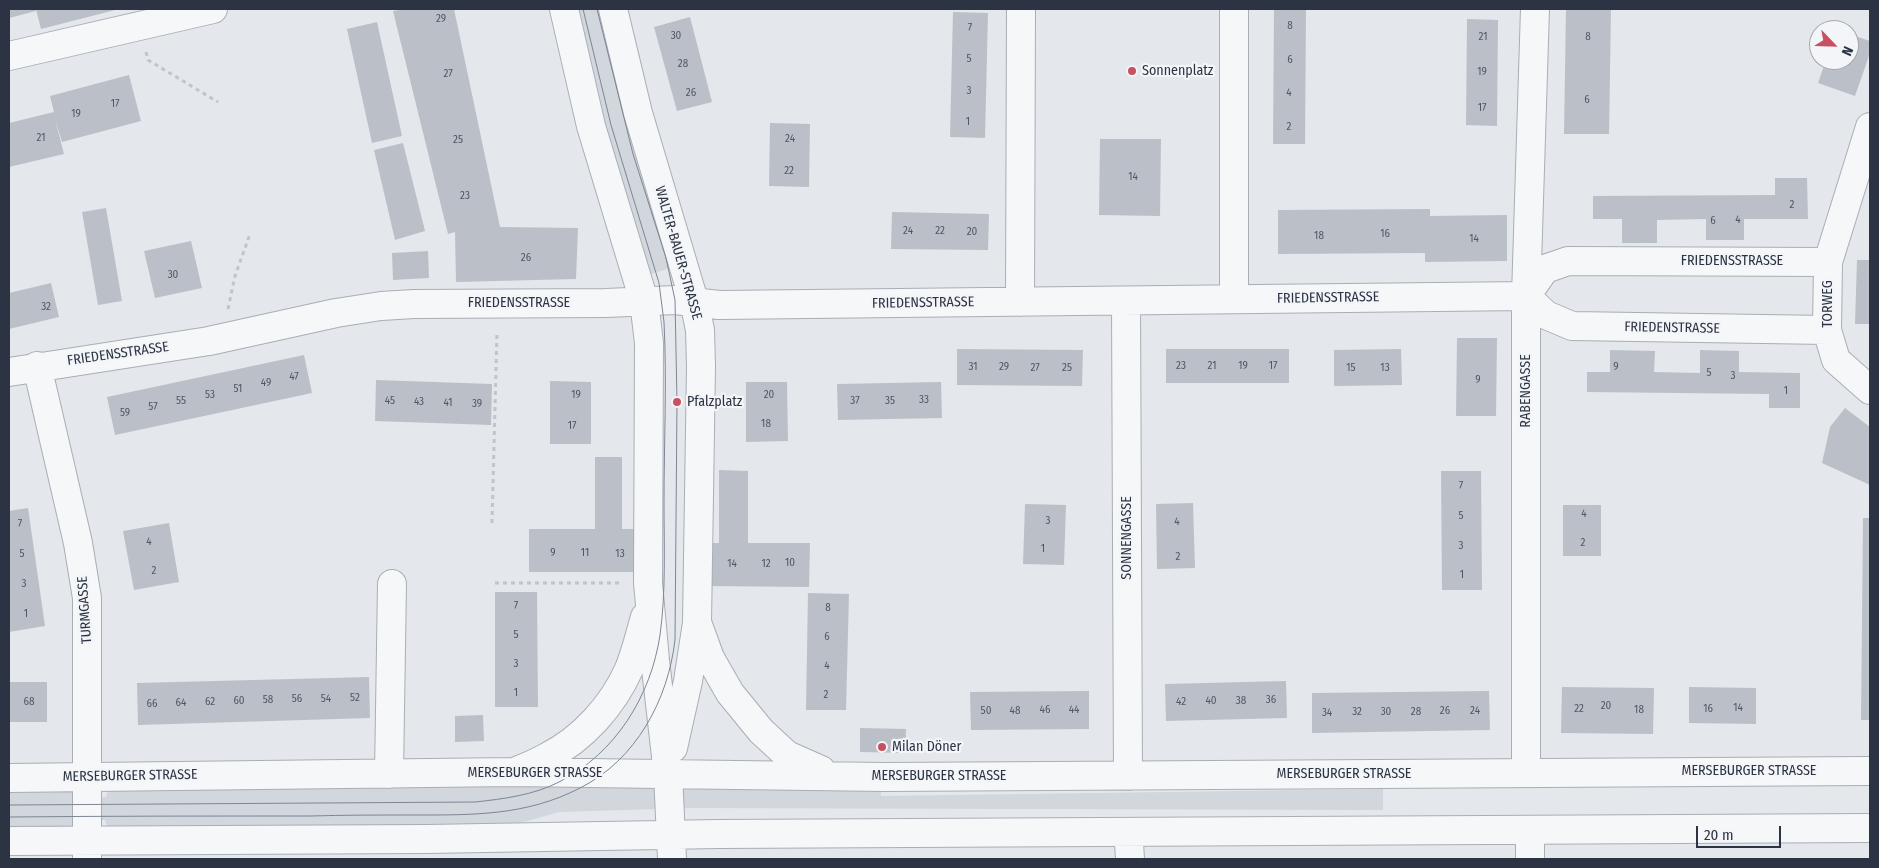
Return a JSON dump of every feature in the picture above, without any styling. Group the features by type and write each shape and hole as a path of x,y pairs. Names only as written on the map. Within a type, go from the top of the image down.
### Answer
{"street":[{"path":"9,56 213,9"},
{"path":"513,772 548,757 578,736 598,717 616,694 629,669 637,646 645,616 648,584 649,343 644,301 592,126 564,9"},
{"name":"WALTER-BAUER-STRASSE","path":"613,9 638,114 694,301 700,330 697,623"},
{"path":"1020,302 1021,9"},
{"path":"1234,9 1234,299"},
{"name":"RABENGASSE","path":"1526,773 1526,296 1535,9"},
{"name":"TORWEG","path":"1870,127 1828,262 1827,330 1836,360 1870,390"},
{"name":"FRIEDENSSTRASSE","path":"9,372 37,366 208,341 336,313 381,306 414,304 694,301 719,305 1526,296 1545,269 1568,260 1828,262"},
{"name":"FRIEDENSTRASSE","path":"1526,296 1546,315 1572,326 1827,330"},
{"name":"SONNENGASSE","path":"1126,301 1128,776"},
{"name":"TURMGASSE","path":"37,366 78,543 87,598 87,850"},
{"path":"389,774 392,584"},
{"path":"648,584 668,774 672,848"},
{"path":"668,774 688,681 697,623"},
{"path":"697,623 710,658 730,693 761,731 787,755 832,775"},
{"name":"MERSEBURGER STRASSE","path":"9,778 513,772 885,776 1128,776 1870,770"},
{"path":"9,841 87,850 427,839 672,848 729,834 1130,846 1533,830 1870,828"},
{"path":"1530,859 1530,843 1533,830"}],"path":[{"path":"139,25 148,60 218,102"},
{"path":"208,341 206,323 226,318 235,276 250,234"},
{"path":"492,523 498,303"},
{"path":"495,583 648,584"}],"shaded area":[{"path":"574,9 605,9 677,266 647,275 607,144"},
{"path":"434,784 653,787 880,785 881,796 1383,789 1383,810 691,808 559,812 513,825 107,826 105,820 79,821 75,826 9,826 9,790 72,790 78,797 106,797 108,790"}],"building":[{"path":"9,9 35,9 36,11 9,18"},
{"path":"36,9 119,9 41,29"},
{"path":"405,9 454,9 500,227 578,228 576,279 456,282 455,232 448,234 393,11"},
{"path":"1274,9 1306,9 1305,144 1273,144"},
{"path":"1566,9 1611,9 1609,134 1564,134"},
{"path":"953,12 988,13 985,138 950,137"},
{"path":"690,17 712,102 677,111 654,27"},
{"path":"1467,19 1498,20 1497,126 1466,125"},
{"path":"377,22 402,136 372,143 347,29"},
{"path":"1859,37 1870,41 1870,53 1855,96 1818,83 1823,70 1859,70"},
{"path":"129,75 141,121 62,142 55,119 64,154 9,167 9,123 54,112 50,96"},
{"path":"770,123 810,124 809,187 769,186"},
{"path":"1100,139 1161,139 1160,216 1099,215"},
{"path":"403,143 425,231 395,240 374,150"},
{"path":"1775,178 1807,178 1808,219 1744,219 1744,240 1706,240 1706,219 1657,220 1657,243 1622,243 1622,219 1593,219 1593,196 1775,195"},
{"path":"106,208 122,301 98,305 82,212"},
{"path":"1430,209 1430,216 1507,215 1507,261 1425,262 1425,253 1278,254 1278,210"},
{"path":"892,212 989,214 988,250 891,249"},
{"path":"191,241 202,288 155,298 144,251"},
{"path":"428,251 429,278 393,280 392,253"},
{"path":"1857,260 1870,260 1870,324 1855,324"},
{"path":"51,283 59,317 9,329 9,293"},
{"path":"1457,338 1497,338 1496,416 1456,416"},
{"path":"957,349 1083,350 1082,386 957,385"},
{"path":"1166,349 1289,349 1289,383 1166,383"},
{"path":"1401,349 1402,385 1334,386 1334,350"},
{"path":"1610,350 1655,351 1654,372 1700,373 1700,350 1739,351 1739,372 1800,373 1800,408 1769,408 1769,394 1587,392 1587,372 1610,372"},
{"path":"304,355 312,393 115,435 107,397"},
{"path":"376,380 492,384 491,425 375,421"},
{"path":"550,381 591,382 591,444 550,444"},
{"path":"746,382 787,382 788,441 746,442"},
{"path":"941,382 942,418 838,420 837,384"},
{"path":"1845,408 1870,427 1870,485 1822,463 1830,427"},
{"path":"595,457 622,457 622,529 639,529 639,572 529,572 529,529 595,529"},
{"path":"719,470 748,471 748,543 810,543 809,587 706,586 707,543 719,543"},
{"path":"1441,471 1481,471 1482,590 1442,590"},
{"path":"1193,503 1195,568 1157,569 1156,504"},
{"path":"1025,504 1066,505 1064,565 1023,564"},
{"path":"1563,505 1601,505 1601,556 1563,556"},
{"path":"28,508 45,626 9,632 9,511"},
{"path":"1863,518 1870,518 1870,720 1861,720"},
{"path":"169,523 179,582 134,590 123,531"},
{"path":"495,592 537,592 538,707 495,707"},
{"path":"808,593 849,594 846,710 806,710"},
{"path":"369,677 370,718 138,725 137,683"},
{"path":"1286,681 1287,718 1166,721 1165,684"},
{"path":"9,682 47,682 47,722 9,722"},
{"path":"1562,687 1654,688 1653,734 1561,733"},
{"path":"1689,687 1756,688 1756,724 1689,723"},
{"path":"1089,691 1089,729 971,730 970,692"},
{"path":"1489,691 1490,730 1312,733 1312,693"},
{"path":"483,715 484,741 455,742 455,716"},
{"path":"860,728 906,729 905,753 860,752"}],"tram line":[{"path":"9,805 475,802 518,796 559,782 597,756 627,721 639,701 648,680 655,658 662,619 664,569 664,322 659,283 611,125 583,9"},
{"path":"9,817 435,815 498,812 539,804 580,788 600,776 633,745 657,706 665,684 675,640 677,402 675,300 666,258 633,154 597,9"}],"place":[{"name":"Sonnenplatz","path":"1132,71"},
{"name":"Pfalzplatz","path":"677,402"},
{"name":"Milan Döner","path":"882,747"}]}
